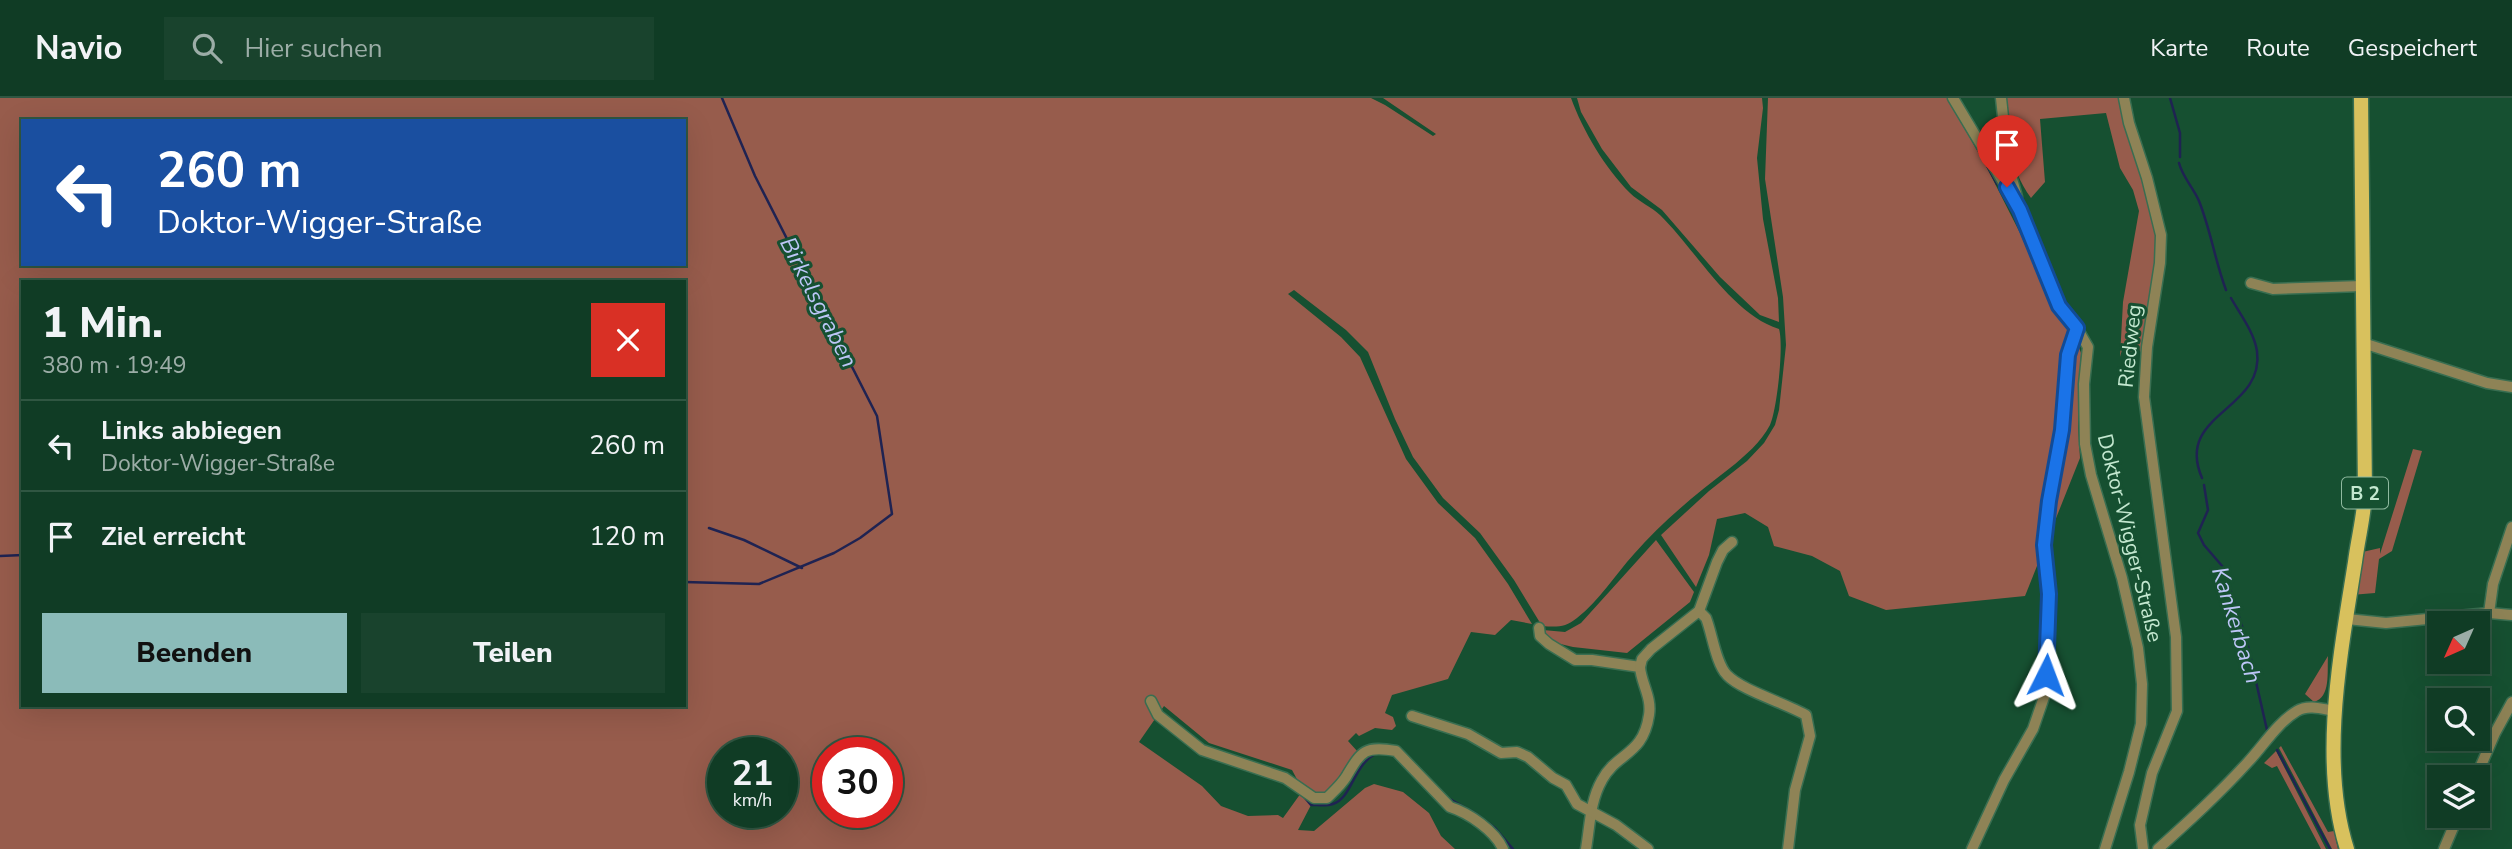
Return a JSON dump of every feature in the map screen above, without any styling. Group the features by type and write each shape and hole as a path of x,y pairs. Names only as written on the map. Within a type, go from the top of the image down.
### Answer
{"main road":[{"name":"B 2","path":"2347,849 2337,793 2334,711 2365,493 2361,98"}],"street":[{"name":"Doktor-Wigger-Straße","path":"1953,98 2020,210 2059,306 2088,346 2084,384 2085,444 2091,475 2122,578 2138,648 2142,684 2141,724 2105,849"},
{"path":"2000,98 2008,164 2020,210"},
{"name":"Riedweg","path":"2124,98 2161,235 2160,263 2147,347 2144,397 2176,637 2177,711 2152,773 2140,825 2143,849"},
{"path":"2251,283 2273,289 2362,286"},
{"path":"1972,849 2004,780 2028,740 2044,697 2049,594 2044,545 2062,430 2068,355 2077,328"},
{"path":"2363,343 2487,383 2512,387"},
{"path":"2489,611 2493,584 2512,527"},
{"path":"1586,849 1591,812 1602,779 1629,755 1647,726 1650,710 1640,667 1642,659 1699,611 1711,574 1723,550 1732,542"},
{"path":"1699,611 1706,618 1726,674 1746,688 1774,698 1806,715 1810,736 1795,790 1788,849"},
{"path":"2490,613 2512,615"},
{"path":"2347,619 2386,623 2427,619"},
{"path":"1539,628 1540,636 1549,645 1575,660 1604,661 1640,667"},
{"path":"1151,701 1158,715 1202,750 1285,778 1314,798 1328,798 1345,779 1357,757 1364,752 1384,749 1396,751 1450,807 1462,811 1479,824 1503,849"},
{"path":"2482,765 2511,705"},
{"path":"2158,849 2226,786 2277,729 2297,711 2304,708 2334,711"},
{"path":"1412,716 1468,734 1501,753 1517,752 1528,757 1566,785 1571,791 1572,799 1616,825 1648,849"},
{"path":"2444,849 2453,828"}],"shaded area":[{"path":"0,98 1371,98 1433,136 1436,134 1383,98 1571,98 1596,148 1621,183 1660,215 1715,280 1745,310 1779,329 1781,349 1777,392 1773,417 1762,437 1741,459 1656,530 1585,611 1564,625 1542,626 1514,580 1480,533 1443,498 1413,457 1368,352 1346,330 1294,290 1288,294 1341,337 1360,357 1406,459 1438,503 1475,538 1532,624 1511,620 1495,635 1471,632 1448,679 1392,695 1385,713 1393,717 1396,726 1392,730 1375,728 1359,736 1356,733 1348,741 1358,752 1354,762 1327,798 1314,798 1299,783 1292,770 1209,743 1164,706 1139,742 1202,786 1221,806 1248,816 1278,815 1283,818 1301,793 1311,805 1298,830 1314,831 1365,788 1374,784 1403,792 1429,813 1441,836 1455,849 0,849"},
{"path":"1577,98 1762,98 1757,158 1763,219 1778,298 1779,322 1760,315 1720,277 1662,210 1631,187 1602,149 1581,112"},
{"path":"1768,98 1947,98 2020,233 2054,311 2077,342 2081,353 2078,427 2080,458 2025,596 1886,610 1849,596 1840,571 1812,556 1774,546 1768,527 1745,513 1717,519 1709,555 1696,587 1661,535 1764,443 1775,425 1779,410 1786,345 1783,297 1765,179"},
{"path":"2005,98 2121,98 2159,247 2144,359 2134,339 2132,361 2127,347 2123,346 2120,357 2123,302 2139,211 2133,190 2120,168 2106,113 2040,119 2045,182 2031,198 2023,186 2014,162"},
{"path":"2413,449 2422,451 2392,551 2379,559 2375,593 2351,595 2358,553 2380,548 2380,554"},
{"path":"1656,540 1694,592 1690,602 1627,653 1573,647 1548,641 1543,630 1565,632 1581,623"},
{"path":"2328,656 2326,689 2314,702 2305,694"},
{"path":"2281,746 2328,832 2334,831 2338,849 2332,849 2279,748"},
{"path":"2276,751 2326,849 2321,849 2277,766 2272,768 2264,763"}],"waterway":[{"name":"Birkelsgraben","path":"686,582 759,584 834,553 892,514 877,416 755,176 722,98"},
{"name":"Kankerbach","path":"2170,98 2180,133 2180,157"},
{"path":"1975,144 1997,184"},
{"name":"Kankerbach","path":"2179,163 2199,201 2226,290"},
{"name":"Kankerbach","path":"2202,478 2197,456 2200,439 2209,425 2248,387 2256,371 2255,344 2231,298"},
{"name":"Kankerbach","path":"2204,485 2208,510 2198,533 2204,545 2223,567 2247,642 2267,730"},
{"path":"709,528 744,540 802,568"},
{"path":"0,556 21,555"},
{"name":"Kankerbach","path":"2277,750 2330,849"},
{"path":"1305,798 1311,805 1331,805 1339,801 1362,766 1375,754"},
{"path":"1446,797 1495,828 1513,849"}],"route":[{"path":"2007,187 2020,210 2050,288 2059,306 2077,328 2068,355 2062,430 2044,545 2049,594 2046,675"}]}
